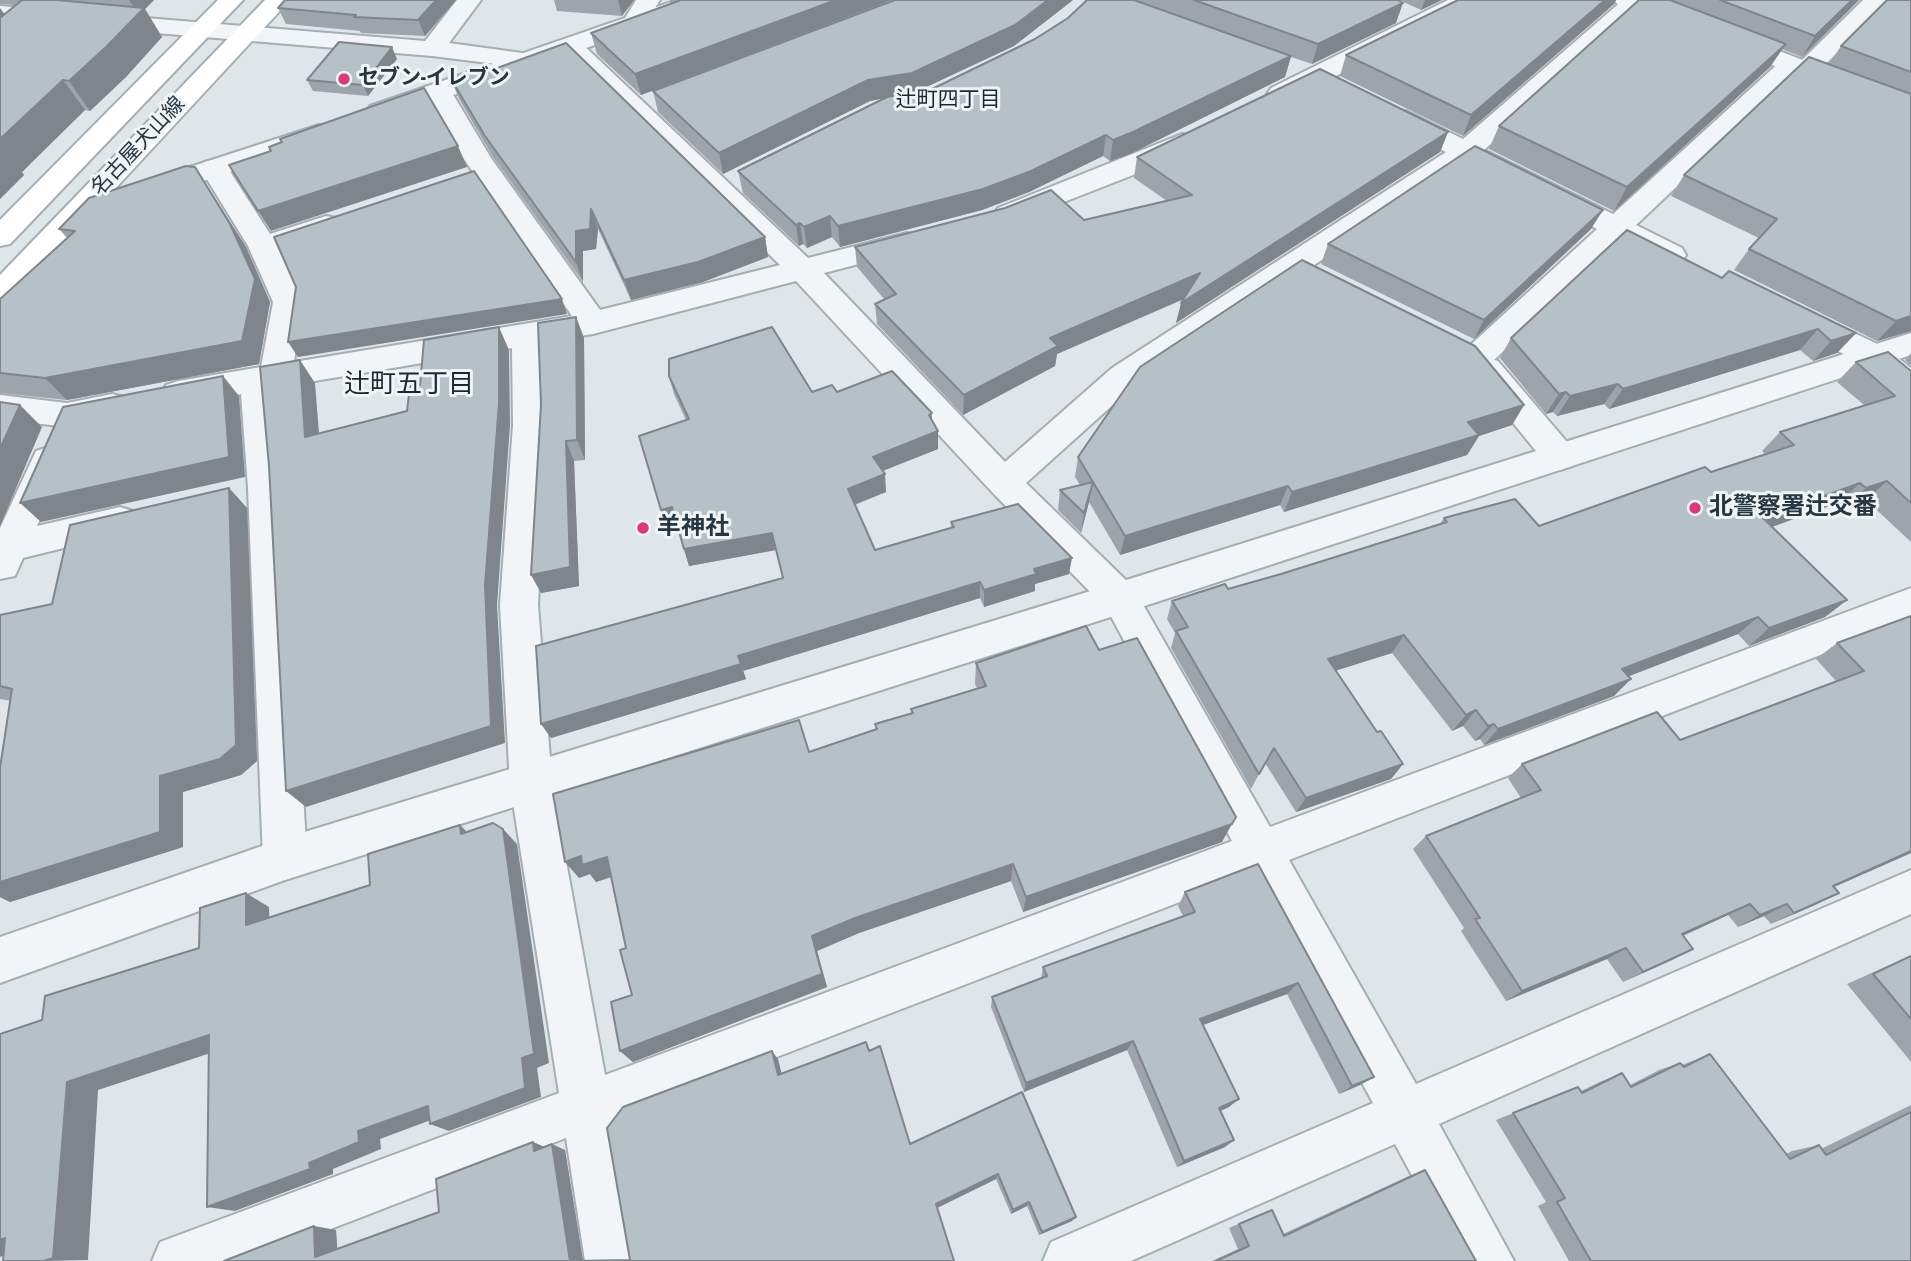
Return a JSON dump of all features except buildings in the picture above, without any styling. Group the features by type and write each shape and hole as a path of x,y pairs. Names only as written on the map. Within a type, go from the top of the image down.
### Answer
{"main road":[{"name":"名古屋犬山線","path":"2,233 231,0"},
{"name":"名古屋犬山線","path":"0,294 278,0"}],"street":[{"path":"10,42 58,0"},
{"path":"432,49 469,0"},
{"path":"634,23 648,0"},
{"path":"81,208 214,169 700,0"},
{"path":"1254,107 1329,83 1410,17 1467,0"},
{"path":"1560,457 1465,351 1616,228 1877,0"},
{"path":"1004,483 1124,376 1466,151 1632,1 1911,111"},
{"path":"0,13 432,49 528,60"},
{"path":"570,46 651,103 733,183 802,269 1004,483 1121,598 1262,849 1404,1114 1487,1261"},
{"path":"1279,63 1329,83"},
{"path":"439,92 474,176 593,323"},
{"path":"1379,108 1690,264"},
{"path":"981,223 1140,162 1203,132"},
{"path":"214,169 263,246 288,302 266,376 252,491 285,859"},
{"path":"263,246 355,215"},
{"path":"0,407 67,415 266,376 528,335 593,323 930,236"},
{"path":"1292,264 1329,283"},
{"path":"1776,307 1873,355 1911,386"},
{"path":"528,335 530,425 519,605 531,784 588,1107 612,1261"},
{"path":"0,960 285,859 1121,598 1911,344"},
{"path":"5,559 67,415"},
{"path":"5,559 158,513"},
{"path":"178,1261 1911,604"},
{"path":"1070,1261 1911,892"}],"place":[{"name":"セブン-イレブン","path":"344,79"},
{"name":"北警察署辻交番","path":"1695,508"},
{"name":"羊神社","path":"643,528"}],"district":[{"name":"辻町四丁目","path":"948,101"},
{"name":"辻町五丁目","path":"409,386"}]}
